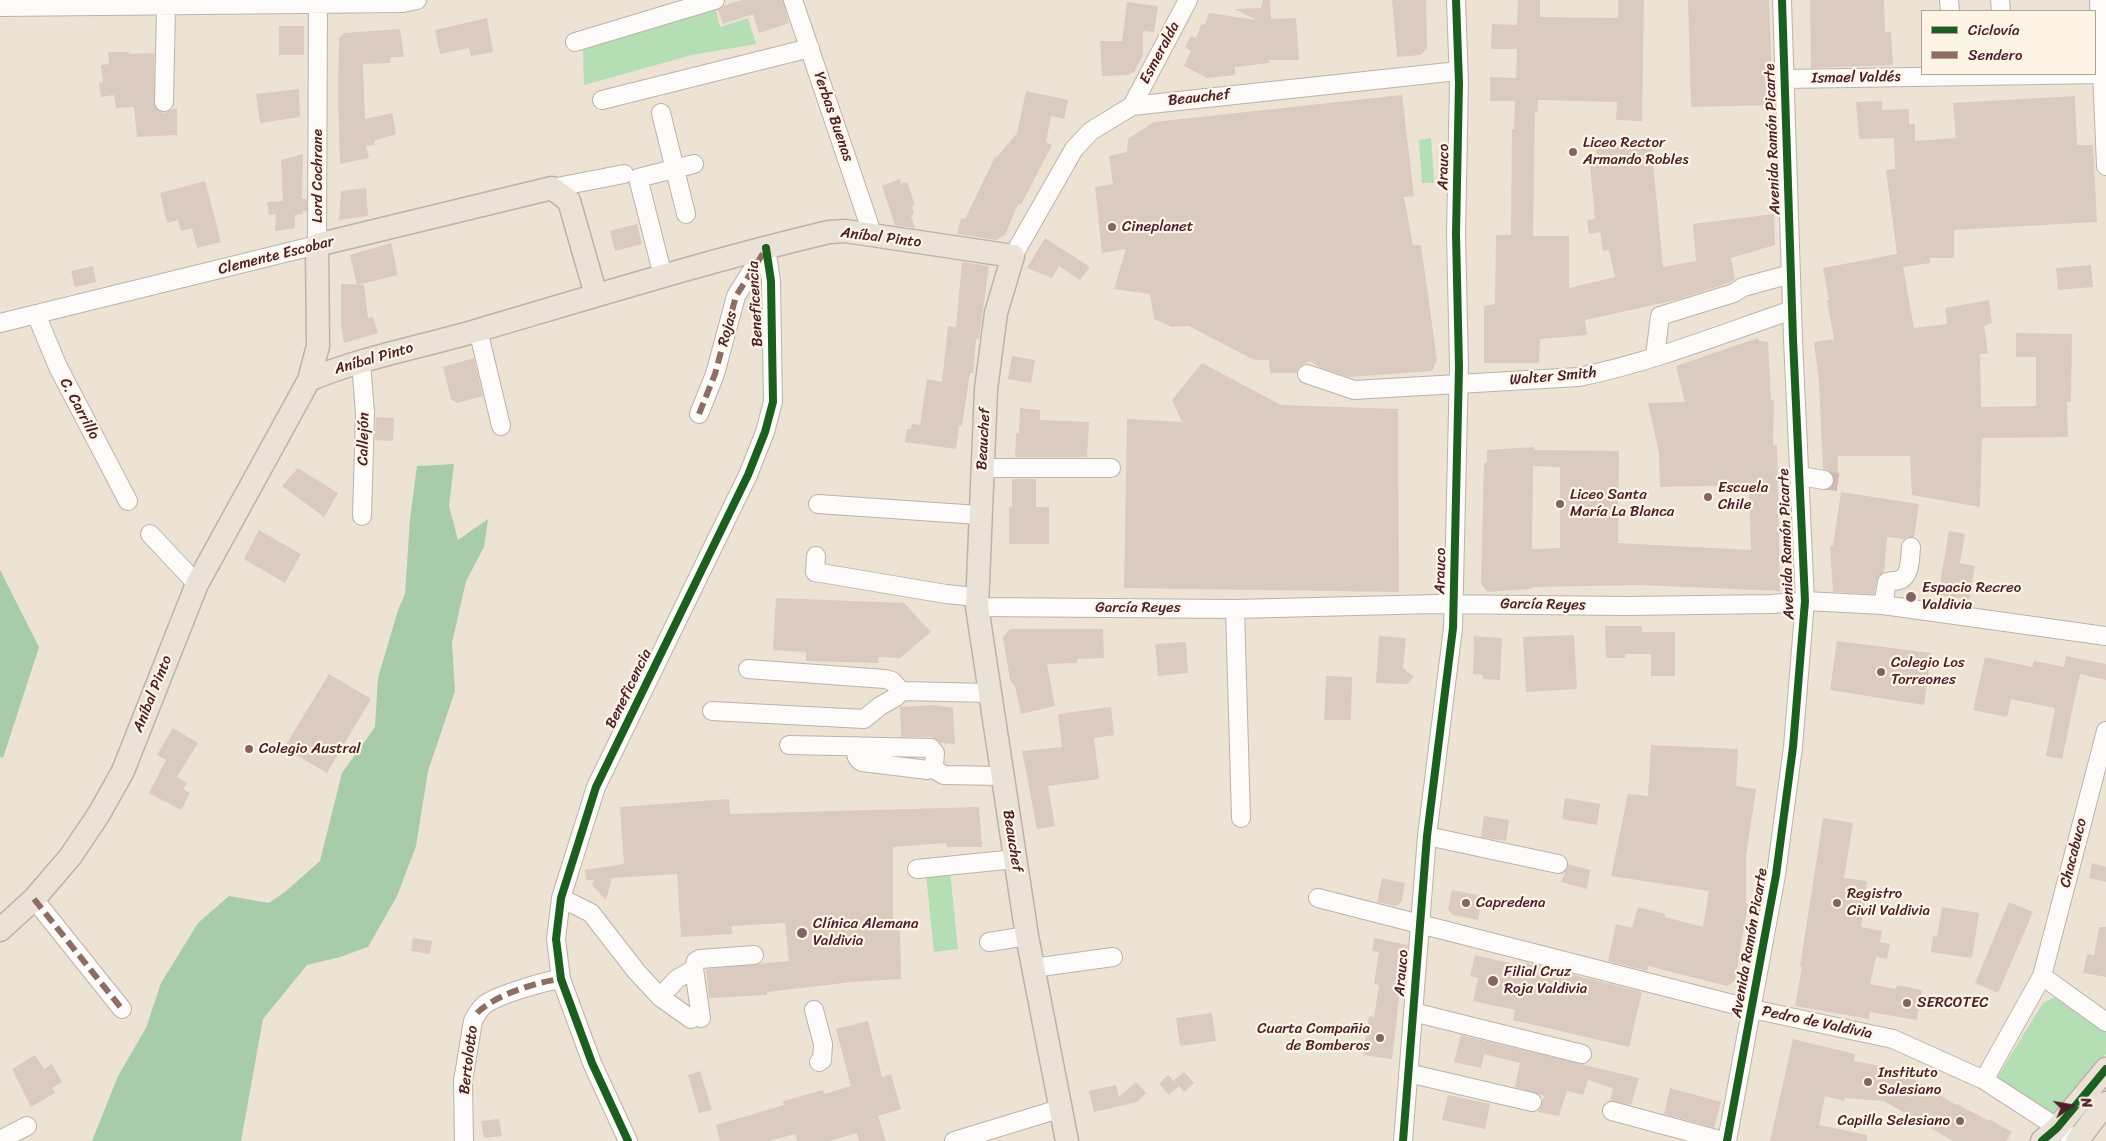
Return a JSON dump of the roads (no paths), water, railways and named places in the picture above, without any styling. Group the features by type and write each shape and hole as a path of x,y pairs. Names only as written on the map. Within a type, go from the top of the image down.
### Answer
{"main road":[{"name":"Clemente Escobar","path":"317,246 552,188"},
{"path":"552,188 569,201 596,295"},
{"name":"Aníbal Pinto","path":"0,930 34,899 70,857 99,814 123,771 197,584 308,380 334,369 478,330 663,276 829,232 845,231 1013,256"},
{"name":"Lord Cochrane","path":"308,380 318,346 317,246"},
{"name":"Beauchef","path":"1013,256 996,313 986,389 979,515 977,602 1027,936 1066,1141"},
{"path":"2050,1134 2106,1069"},
{"path":"2078,1141 2105,1107"}],"street":[{"path":"0,7 318,2 403,3 417,0"},
{"path":"575,42 715,0"},
{"name":"Yerbas Buenas","path":"793,0 869,224 871,236"},
{"name":"Esmeralda","path":"1132,106 1188,0"},
{"name":"Arauco","path":"1403,1141 1427,836 1453,628 1459,384 1456,234 1458,71 1456,0"},
{"name":"Avenida Ramón Picarte","path":"1727,1141 1776,875 1788,794 1805,601 1792,310 1782,0"},
{"path":"2099,0 2104,74 2106,166"},
{"name":"Lord Cochrane","path":"317,246 318,2"},
{"path":"164,102 166,5"},
{"path":"602,100 810,48"},
{"name":"Beauchef","path":"1013,256 1074,149 1091,131 1132,106 1458,71"},
{"name":"Ismael Valdés","path":"1785,79 2002,75"},
{"path":"661,113 686,214"},
{"path":"663,276 638,178 694,164"},
{"name":"Clemente Escobar","path":"552,188 624,174"},
{"name":"Clemente Escobar","path":"0,323 317,246"},
{"name":"Rojas","path":"699,414 715,374 736,296 766,248"},
{"name":"Beneficencia","path":"628,1141 592,1063 561,979 556,939 561,898 596,787 748,475 765,432 773,402 770,281 766,248"},
{"path":"1655,356 1660,316 1734,293 1744,287 1791,274"},
{"name":"Walter Smith","path":"1307,374 1354,390 1578,377 1605,372 1792,310"},
{"name":"C. Carrillo","path":"36,314 58,367 128,501"},
{"path":"478,330 501,426"},
{"name":"Callejón","path":"361,362 365,413 362,516"},
{"path":"983,468 1111,468"},
{"path":"1800,476 1824,480"},
{"path":"818,504 979,515"},
{"path":"150,534 197,584"},
{"path":"1883,605 1887,582 1900,580 1908,569 1911,547"},
{"name":"García Reyes","path":"816,556 815,572 946,594 977,602 1235,609 1454,604 1627,606 1772,604 1805,601 1883,605 2106,636"},
{"path":"1235,609 1241,818"},
{"path":"748,669 885,679 892,681 901,691 990,693"},
{"path":"712,711 864,719 880,706 896,697 901,691"},
{"name":"Chacabuco","path":"1984,1080 2042,976 2106,731"},
{"path":"789,745 856,746 856,755 858,760 862,762 928,770 932,768 944,775 1002,776"},
{"path":"1427,836 1558,864"},
{"path":"917,869 1015,859"},
{"path":"561,898 591,913 636,971 660,997 696,1019 694,969 696,961 700,959 754,955"},
{"name":"Pedro de Valdivia","path":"1318,898 1752,1009 1893,1039 1984,1080 2050,1134 2078,1141"},
{"path":"34,899 122,1009"},
{"path":"989,942 1027,936"},
{"path":"1033,968 1113,957"},
{"path":"660,997 677,979 694,969"},
{"path":"2042,976 2106,1022"},
{"name":"Bertolotto","path":"464,1141 463,1082 473,1021 477,1013 486,1004 543,981 561,979"},
{"path":"814,1010 824,1049 822,1060 819,1062"},
{"path":"1413,1012 1582,1054"},
{"path":"1408,1073 1532,1102"},
{"path":"954,1141 1059,1109"},
{"path":"1612,1111 1723,1141"},
{"path":"0,1140 27,1126"}],"tunnel":[{"path":"1824,480 1838,482"}],"place":[{"name":"Liceo Rector Armando Robles","path":"1573,152"},
{"name":"Cineplanet","path":"1112,227"},
{"name":"Escuela Chile","path":"1708,497"},
{"name":"Liceo Santa María La Blanca","path":"1560,504"},
{"name":"Espacio Recreo Valdivia","path":"1911,597"},
{"name":"Colegio Los Torreones","path":"1881,672"},
{"name":"Colegio Austral","path":"249,749"},
{"name":"Capredena","path":"1466,903"},
{"name":"Registro Civil Valdivia","path":"1837,903"},
{"name":"Clínica Alemana Valdivia","path":"802,933"},
{"name":"Filial Cruz Roja Valdivia","path":"1493,981"},
{"name":"SERCOTEC","path":"1907,1003"},
{"name":"Cuarta Compañia de Bomberos","path":"1380,1038"},
{"name":"Instituto Salesiano","path":"1868,1082"},
{"name":"Capilla Selesiano","path":"1960,1121"}]}
